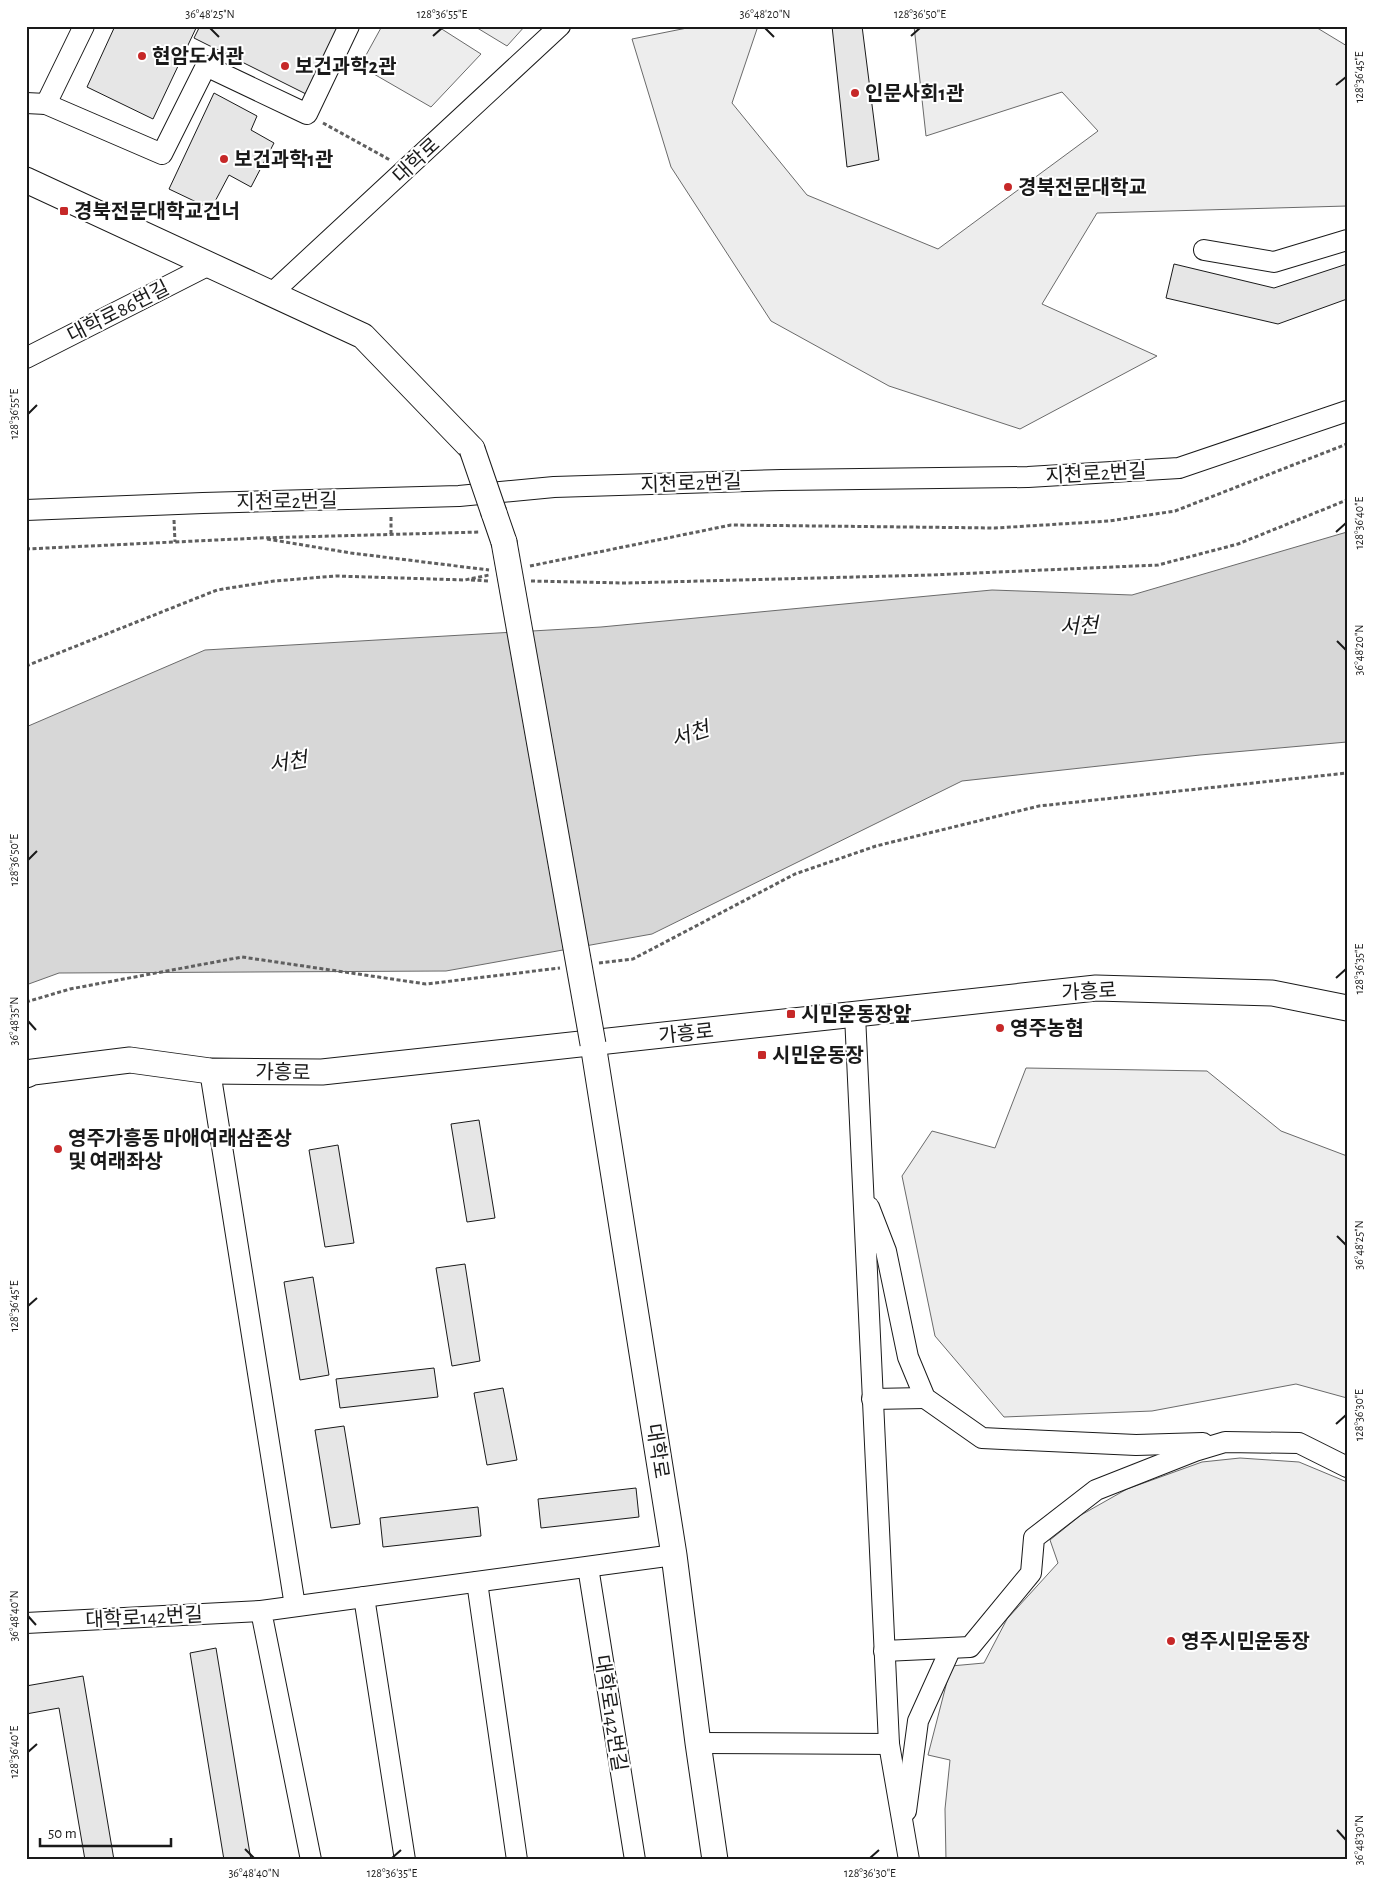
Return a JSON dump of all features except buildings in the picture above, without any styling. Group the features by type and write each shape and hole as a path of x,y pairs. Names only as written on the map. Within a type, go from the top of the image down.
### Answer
{"main road":[{"path":"26,180 272,293"},
{"name":"대학로","path":"272,293 363,336 472,448 499,529 593,1044 674,1556 715,1860"},
{"name":"가흥로","path":"26,1076 33,1072 130,1060 210,1071 322,1072 1096,988 1272,993 1347,1008"}],"street":[{"path":"84,26 36,103 162,154 206,66 307,114 349,26"},
{"name":"대학로","path":"272,293 560,26"},
{"path":"1204,250 1274,262 1347,240"},
{"name":"대학로86번길","path":"26,358 209,265"},
{"name":"지천로2번길","path":"26,510 459,496 574,487 782,480 1028,477 1178,468 1347,411"},
{"path":"855,1014 889,1744 908,1860"},
{"path":"210,1071 295,1606"},
{"path":"863,1191 886,1251 908,1357 925,1398 982,1438 1136,1445 1225,1442 1298,1443 1347,1467"},
{"path":"872,1399 925,1398"},
{"path":"884,1651 970,1647 1031,1573 1034,1538 1096,1490 1195,1451 1225,1442"},
{"name":"대학로142번길","path":"26,1623 261,1611 674,1556"},
{"name":"대학로142번길","path":"588,1567 634,1860"},
{"path":"477,1582 517,1860"},
{"path":"364,1597 405,1860"},
{"path":"261,1611 311,1860"},
{"path":"903,1829 918,1721 951,1648"},
{"path":"698,1743 889,1744"}],"path":[{"path":"307,114 406,169"},
{"path":"522,568 731,525 995,528 1109,522 1175,512 1347,444"},
{"path":"522,581 625,583 921,576 1158,565 1238,544 1347,500"},
{"path":"26,549 499,529"},
{"path":"259,538 352,553 494,572 465,580"},
{"path":"26,666 217,590 274,581 336,576 493,581"},
{"path":"593,964 632,959 795,874 876,846 1039,806 1347,773"},
{"path":"26,1002 70,989 242,957 426,984 564,968"}],"shaded area":[{"path":"382,26 437,26 481,54 431,107 360,66"},
{"path":"474,26 525,26 507,46"},
{"path":"697,26 758,26 732,103 807,195 938,249 1098,131 1062,92 926,136 914,26 1314,26 1347,46 1347,206 1097,213 1042,304 1157,356 1020,429 889,386 771,321 671,167 632,39"},
{"path":"1026,1068 1207,1071 1281,1131 1347,1156 1347,1398 1296,1384 1152,1411 1004,1417 935,1336 902,1176 932,1131 995,1148"},
{"name":"영주시민운동장","path":"1240,1458 1299,1462 1347,1482 1347,1860 946,1860 945,1809 950,1760 928,1755 951,1666 984,1663 1007,1619 1058,1563 1050,1540 1081,1515 1127,1489 1202,1462"}],"water":[{"name":"서천","path":"1347,532 1347,742 1200,755 962,781 652,934 446,971 59,973 26,985 26,727 205,650 601,627 992,590 1132,595"}],"place":[{"name":"현암도서관","path":"142,56"},
{"name":"보건과학2관","path":"285,66"},
{"name":"인문사회1관","path":"855,93"},
{"name":"보건과학1관","path":"224,159"},
{"name":"경북전문대학교","path":"1008,187"},
{"name":"경북전문대학교건너","path":"64,211"},
{"name":"시민운동장앞","path":"791,1014"},
{"name":"영주농협","path":"1000,1028"},
{"name":"시민운동장","path":"762,1055"},
{"name":"영주가흥동 마애여래삼존상 및 여래좌상","path":"58,1149"},
{"name":"영주시민운동장","path":"1171,1641"}]}
